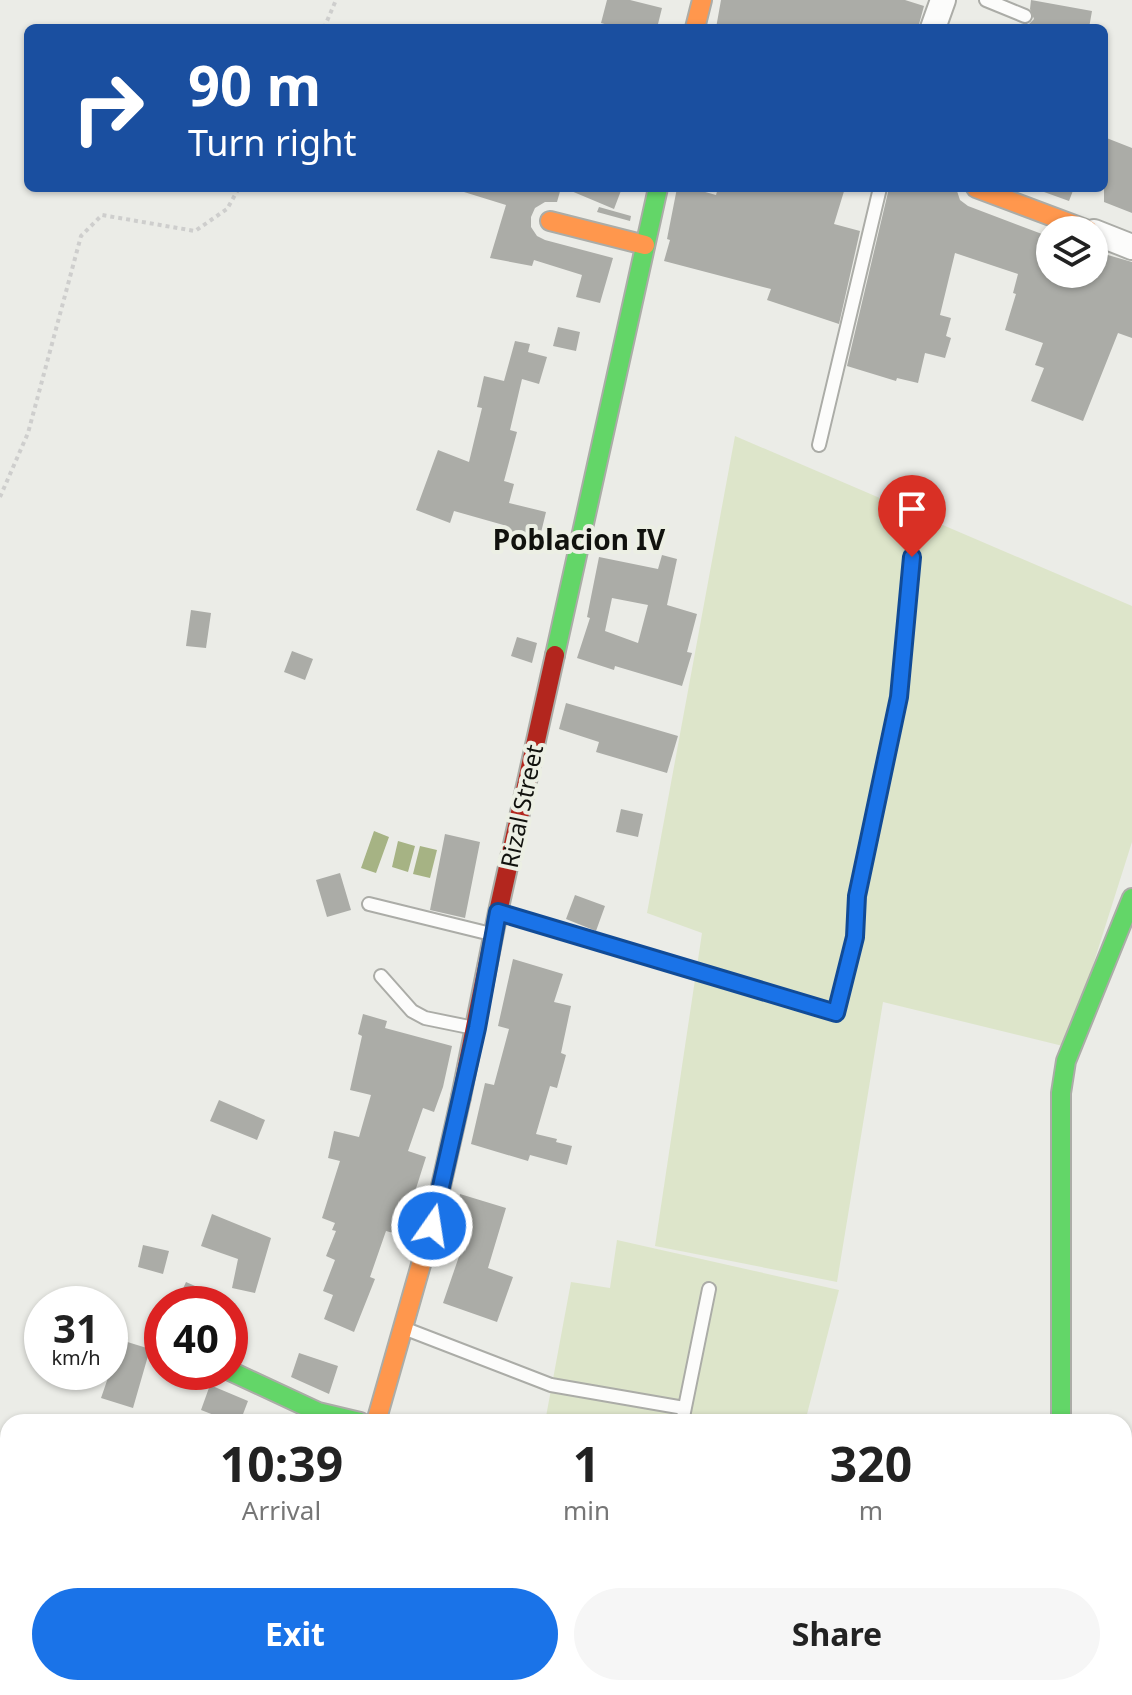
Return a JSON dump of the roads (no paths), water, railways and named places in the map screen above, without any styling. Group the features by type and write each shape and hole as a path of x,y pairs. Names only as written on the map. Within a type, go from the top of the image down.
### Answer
{"street":[{"path":"696,24 702,0"},
{"path":"934,24 943,0"},
{"name":"Rizal Street","path":"378,1414 432,1226 657,192"},
{"path":"987,192 1051,216"},
{"path":"550,221 645,245"},
{"path":"1108,238 1132,247"},
{"path":"1061,1414 1061,1093 1066,1061 1132,898"},
{"path":"248,1379 326,1414"}],"lane":[{"path":"986,0 1025,16"},
{"path":"819,445 879,192"},
{"path":"498,912 836,1013 855,937 857,896 899,697 912,557"},
{"path":"369,904 494,935"},
{"path":"381,976 412,1011 425,1018 477,1028"},
{"path":"683,1414 709,1289"},
{"path":"403,1328 551,1385 684,1408"}],"district":[{"name":"Poblacion IV","path":"579,539"}]}
